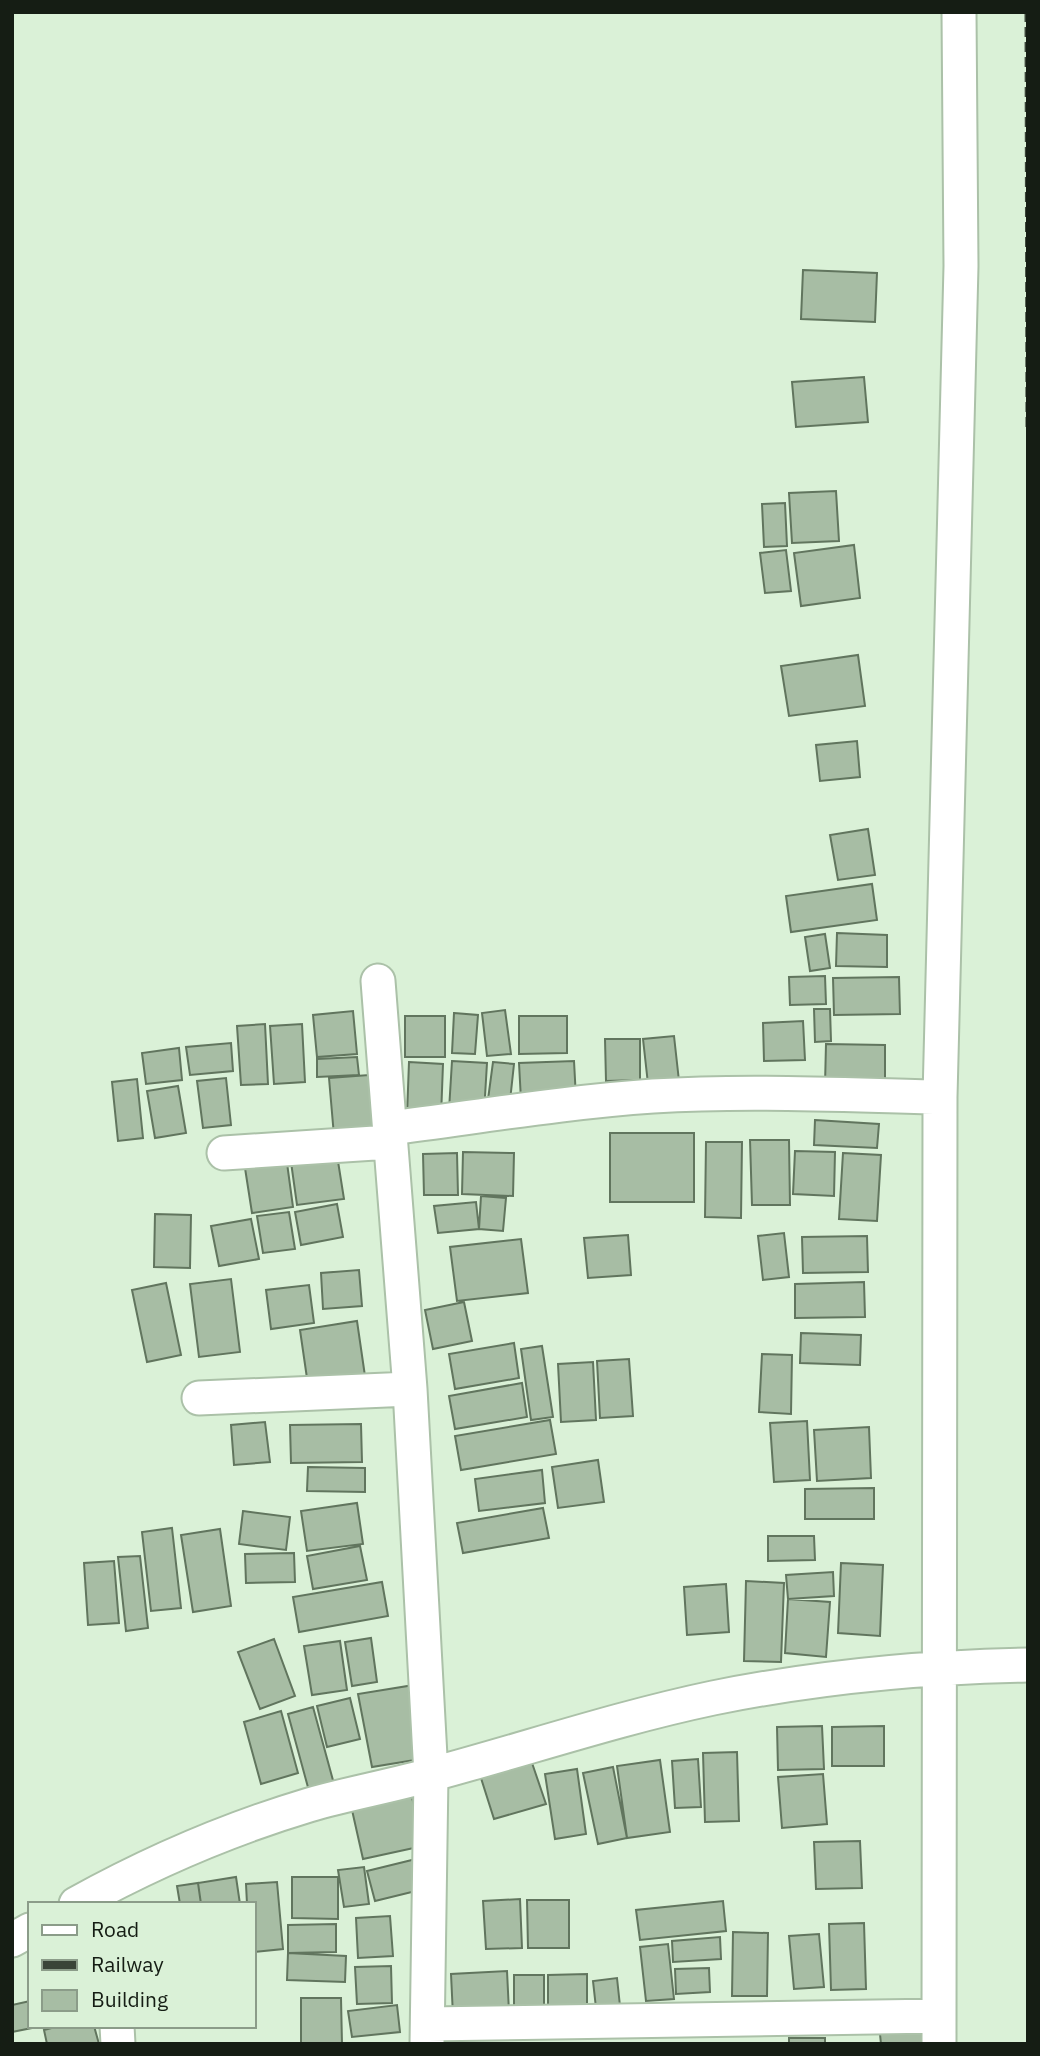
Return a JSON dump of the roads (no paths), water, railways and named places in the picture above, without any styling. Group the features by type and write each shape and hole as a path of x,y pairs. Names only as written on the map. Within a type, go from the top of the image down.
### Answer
{"street":[{"path":"378,981 410,1389 430,1775 428,2034 939,2030 940,1097 961,266 959,12"},
{"path":"224,1153 390,1135 568,1105 653,1096 748,1092 940,1097"},
{"path":"199,1398 410,1389"},
{"path":"86,1901 197,1846 250,1824 312,1804 430,1775 587,1730 712,1699 812,1681 941,1667 1028,1665"},
{"path":"12,1940 28,1931"}],"railway":[{"path":"1027,12 1028,432"}]}
